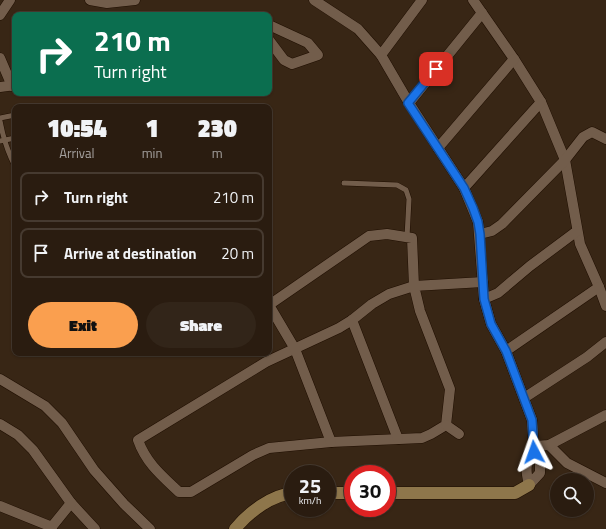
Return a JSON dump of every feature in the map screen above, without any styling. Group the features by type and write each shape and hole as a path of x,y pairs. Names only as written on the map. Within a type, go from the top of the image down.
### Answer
{"street":[{"path":"0,14 10,0"},
{"path":"90,0 107,3 136,0"},
{"path":"314,0 358,29 381,55 408,103 464,188 478,222 484,299 491,324 506,351 532,420 534,449 528,458 526,472 529,485 515,494 396,493"},
{"path":"381,55 422,0"},
{"path":"473,0 514,59 541,102 565,160 580,244 606,306"},
{"path":"408,103 482,13"},
{"path":"272,26 308,43 318,55 292,64 284,60 272,44"},
{"path":"0,58 12,82"},
{"path":"438,148 514,59"},
{"path":"0,87 12,86"},
{"path":"464,188 541,102"},
{"path":"480,234 492,231 502,224 565,160 583,137 592,132 606,139"},
{"path":"484,299 498,293 577,230"},
{"path":"272,303 369,236 387,234 412,238 414,286 420,311 450,389 446,425"},
{"path":"446,425 422,438 331,442 269,448 191,492 184,493 179,492 149,462 142,453 138,440 266,362 339,328 372,304 389,294 414,286 483,282"},
{"path":"506,351 599,287"},
{"path":"272,310 295,349 331,442"},
{"path":"352,320 398,439"},
{"path":"524,398 587,357 606,342"},
{"path":"0,379 45,406 62,423 94,470 124,504 150,529"},
{"path":"534,449 549,445 606,415"},
{"path":"0,424 18,435 33,450 70,503 95,529"},
{"path":"446,425 459,434"},
{"path":"549,445 567,463 606,483"},
{"path":"235,529 243,519 266,502 284,496"},
{"path":"0,506 51,528 70,503"}],"lane":[{"path":"12,115 0,119 2,140 12,161"},
{"path":"2,140 12,138"},
{"path":"344,183 397,185 406,190 409,199 407,237"}],"route":[{"path":"436,69 408,103 464,188 473,208 480,234 484,299 491,324 506,351 532,420 534,452"}]}
